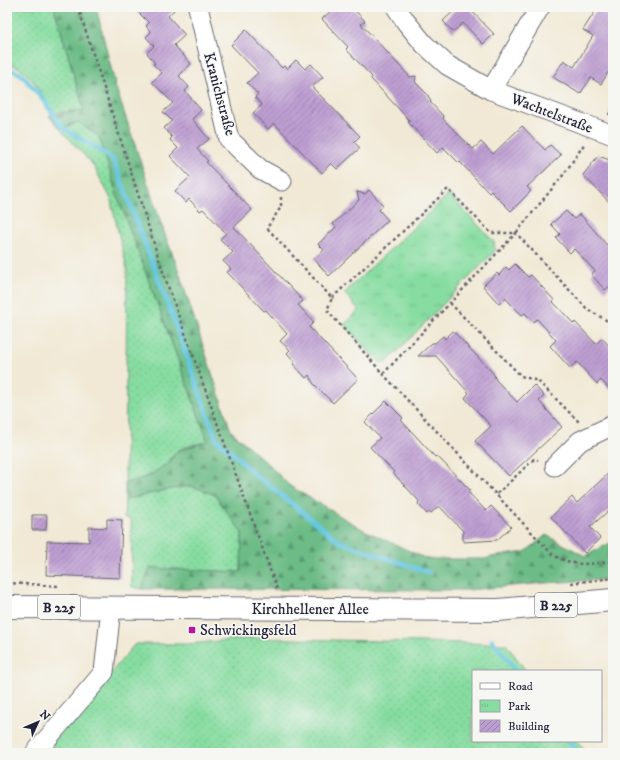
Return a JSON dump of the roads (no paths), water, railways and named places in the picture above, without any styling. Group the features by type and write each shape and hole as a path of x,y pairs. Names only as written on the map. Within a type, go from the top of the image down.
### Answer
{"main road":[{"name":"Kirchhellener Allee","path":"7,607 498,610 613,600"}],"street":[{"name":"Kranichstraße","path":"198,7 229,139 260,169 282,181"},
{"name":"Wachtelstraße","path":"396,7 424,44 447,65 491,90 613,135"},
{"name":"Wachtelstraße","path":"491,90 540,7"},
{"path":"555,466 580,441 591,434 613,425"},
{"path":"35,753 104,672 111,608"}],"waterway":[{"path":"7,68 21,74 43,99 62,127 113,159 175,323 216,439 252,472 340,542 428,572"},
{"path":"492,640 515,670"},
{"path":"570,742 578,753"}],"place":[{"name":"Schwickingsfeld","path":"192,630"}]}
